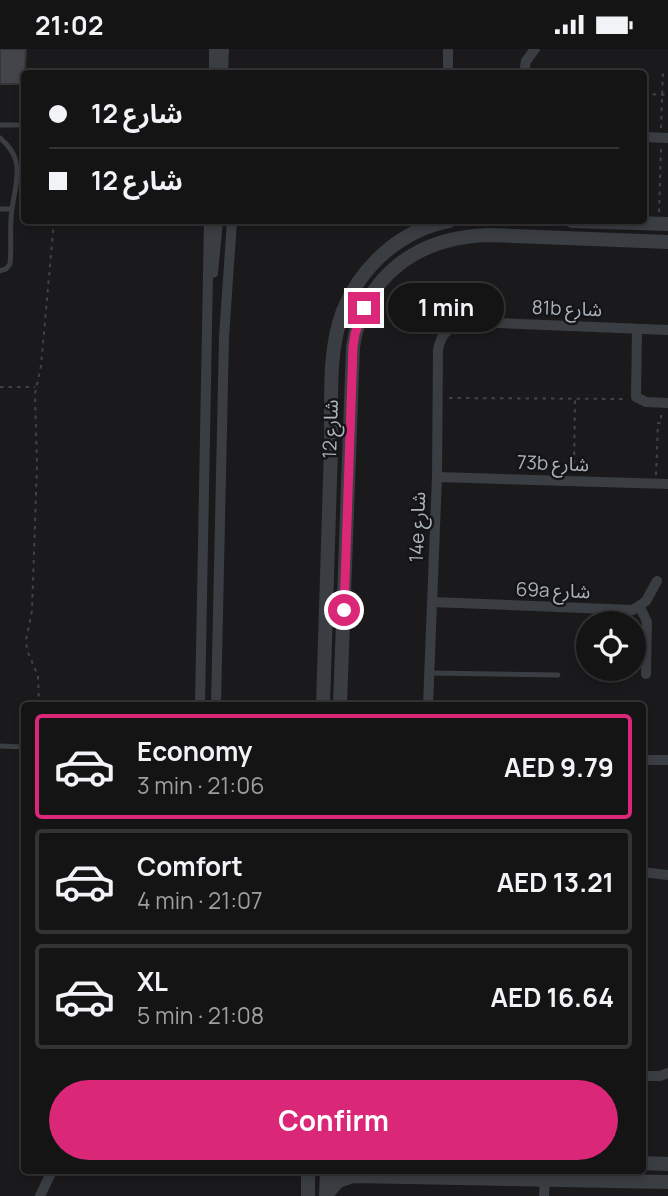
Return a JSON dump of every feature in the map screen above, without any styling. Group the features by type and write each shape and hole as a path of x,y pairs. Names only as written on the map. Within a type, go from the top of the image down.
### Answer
{"street":[{"path":"214,49 214,70"},
{"path":"223,70 224,49"},
{"path":"447,70 448,49"},
{"path":"524,70 526,61 535,49"},
{"path":"647,137 668,138"},
{"path":"647,223 668,224"},
{"path":"200,702 209,224"},
{"path":"208,304 218,224"},
{"path":"216,702 224,337 232,224"},
{"name":"شارع 12","path":"323,702 334,352 337,331 343,310 354,288 376,260 403,238 432,224"},
{"name":"شارع 12","path":"340,702 352,357 359,320 379,284 410,257 447,240 488,235 668,242"},
{"name":"81b شارع","path":"438,350 439,342 449,328 465,322 668,330"},
{"path":"637,329 635,389 639,400 646,403 665,403"},
{"name":"14e شارع","path":"428,702 438,350"},
{"name":"73b شارع","path":"436,477 668,484"},
{"path":"329,517 335,533 337,563 340,569 345,570"},
{"path":"643,611 640,607 657,580"},
{"name":"69a شارع","path":"432,602 628,610 640,607"},
{"path":"326,618 335,623 335,667 340,689"},
{"path":"646,618 646,674"},
{"path":"646,760 668,760"},
{"path":"646,872 668,875"},
{"path":"646,1076 668,1073"},
{"path":"646,1163 668,1164"},
{"path":"40,1196 51,1174"},
{"path":"308,1196 309,1174"},
{"path":"326,1195 327,1174"},
{"path":"326,1195 338,1181 353,1176 668,1182"},
{"path":"544,1196 545,1178"}],"lane":[{"path":"0,125 21,125"},
{"path":"0,138 11,148 16,158 10,264 0,271"},
{"path":"0,209 12,209"},
{"path":"430,673 558,675"},
{"path":"0,746 21,747"}],"path":[{"path":"647,94 668,95"},
{"path":"38,702 38,676 27,650 26,640 32,611 37,465 36,387 41,366 54,224"},
{"path":"0,387 36,387"},
{"path":"437,398 639,400"},
{"path":"574,481 575,399"},
{"path":"656,484 658,423 661,423 665,403"}],"building":[{"path":"0,49 26,49 21,84 0,84"}],"route":[{"path":"344,610 351,367 355,334 364,308"}]}
